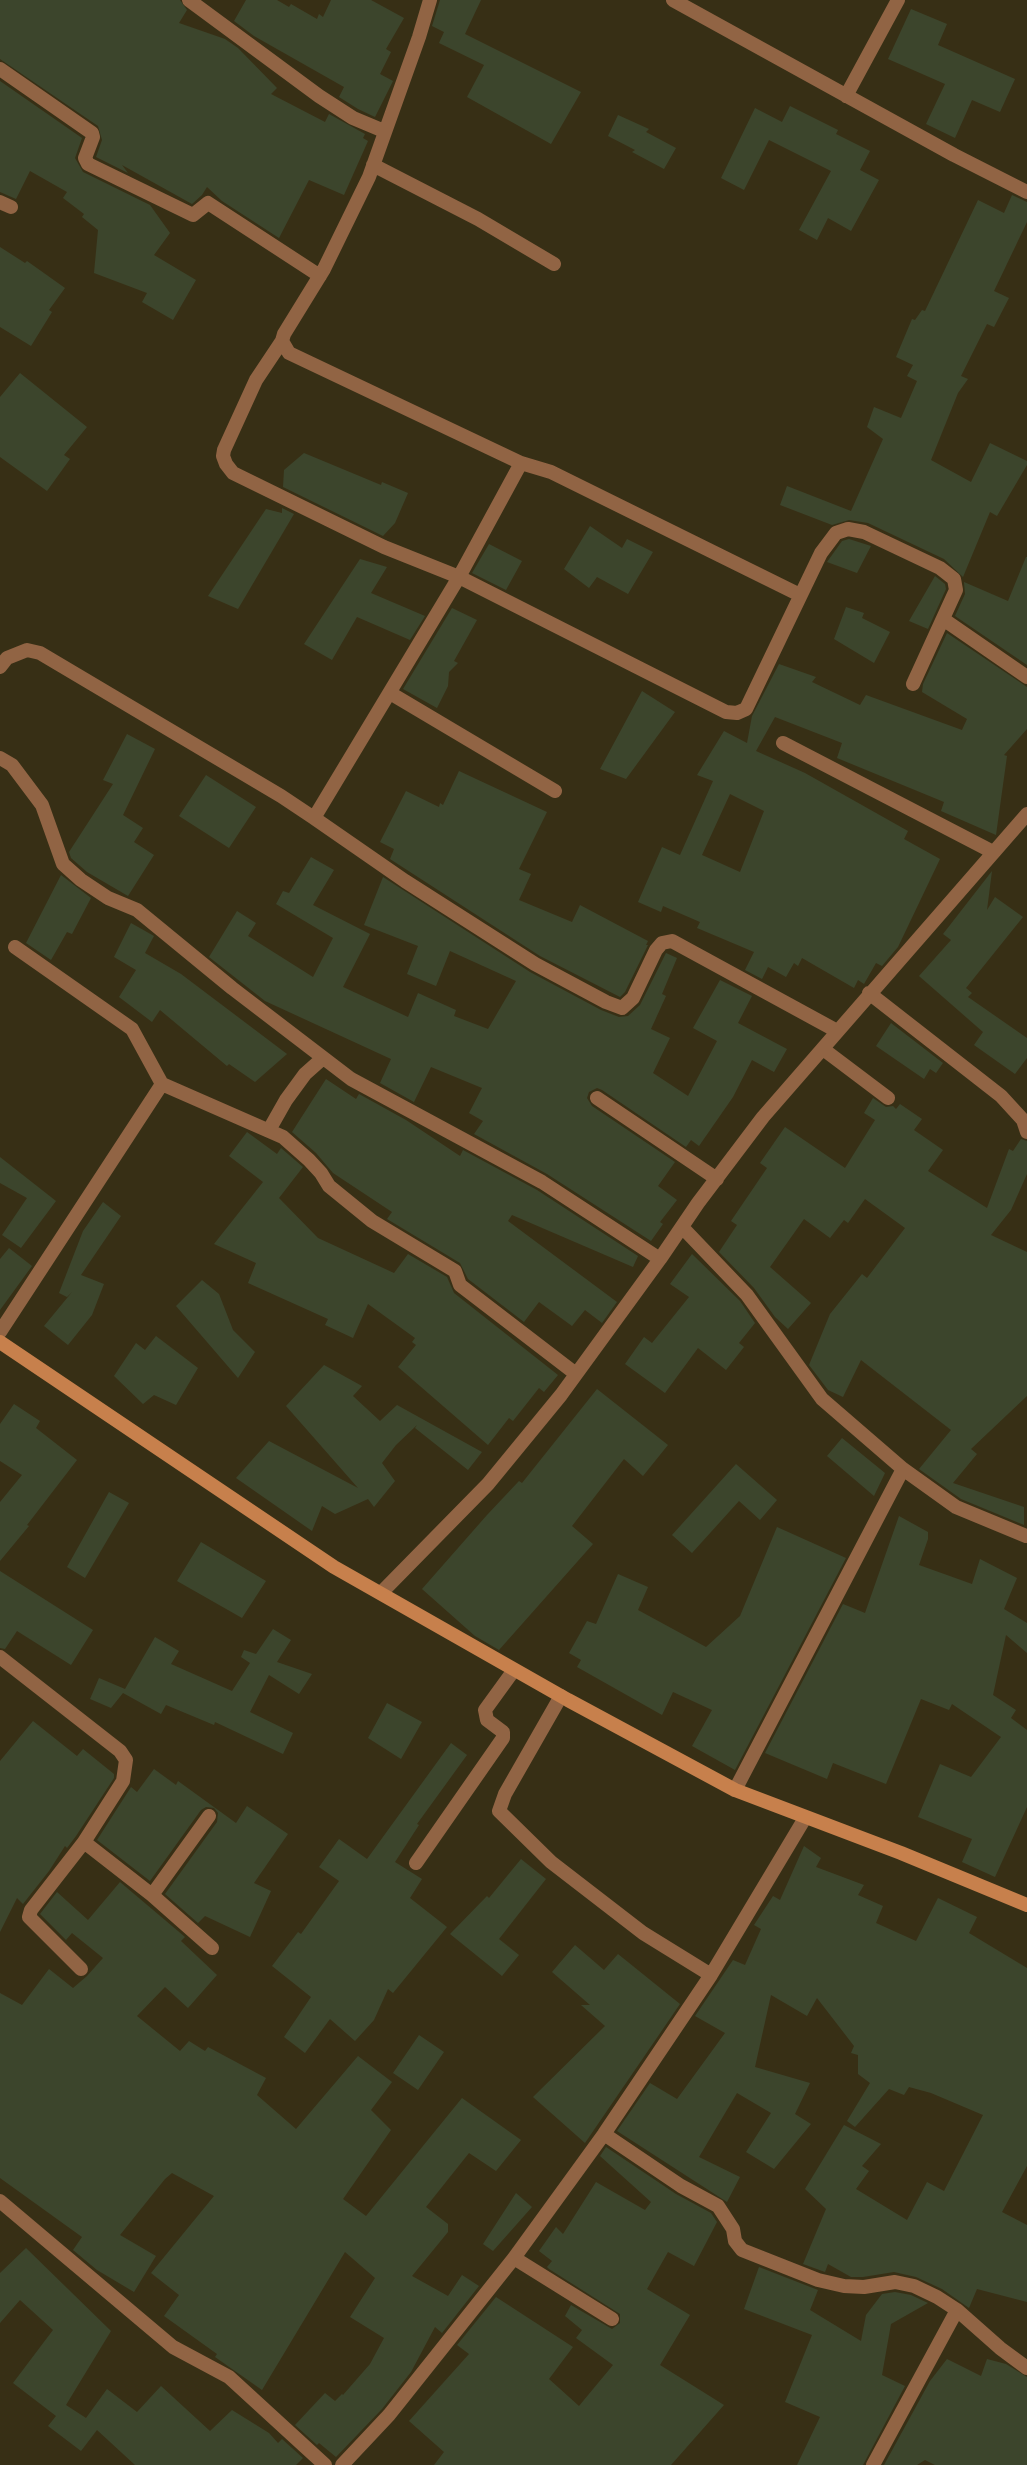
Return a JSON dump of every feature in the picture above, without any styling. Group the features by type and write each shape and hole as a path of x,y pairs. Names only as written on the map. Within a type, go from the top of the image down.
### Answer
{"main road":[{"path":"0,1342 334,1567 513,1670 735,1790 901,1853 1027,1905"}],"street":[{"path":"189,0 319,96 353,118 384,131"},
{"path":"430,0 373,165 320,276 256,380 224,450 226,464 233,474 384,547 459,577 726,712 737,713 746,709 821,553 836,533 848,529 864,531 940,568 954,579 956,590 913,684"},
{"path":"673,0 963,160 1027,192"},
{"path":"846,96 898,0"},
{"path":"0,69 92,133 85,158 88,164 193,215 208,203 320,276"},
{"path":"373,165 478,219 554,264"},
{"path":"282,341 289,353 521,463 551,472 800,595"},
{"path":"314,818 459,577 521,463"},
{"path":"943,619 1027,677"},
{"path":"0,667 7,658 27,650 40,653 281,796 405,881 535,964 606,1002 622,1007 633,998 656,950 662,943 672,941 837,1031"},
{"path":"390,693 555,791"},
{"path":"783,743 993,852"},
{"path":"0,758 12,765 42,805 63,864 108,898 137,910 232,988 351,1079 542,1182 660,1259"},
{"path":"381,1594 488,1484 576,1374 763,1117 993,852 1025,823"},
{"path":"15,947 132,1028 162,1084 283,1136 309,1160 328,1186 372,1221 455,1271 460,1285 576,1374"},
{"path":"869,993 1001,1096 1023,1120 1027,1132"},
{"path":"823,1049 888,1098"},
{"path":"269,1130 305,1074 323,1058"},
{"path":"0,1332 162,1084"},
{"path":"597,1098 717,1179"},
{"path":"682,1227 747,1295 821,1399 903,1469 956,1507 1026,1536"},
{"path":"735,1790 903,1469"},
{"path":"0,1657 120,1751 126,1760 122,1781 84,1843 31,1910 29,1917 81,1969"},
{"path":"416,1863 503,1738 503,1732 487,1720 485,1710 513,1670"},
{"path":"561,1696 505,1794 499,1811 551,1862 643,1933 711,1975"},
{"path":"152,1895 209,1816"},
{"path":"342,2465 389,2416 514,2258 604,2134 711,1975 805,1818"},
{"path":"84,1843 152,1895 212,1948"},
{"path":"604,2134 681,2186 718,2206 733,2229 735,2241 742,2250 818,2280 844,2286 864,2287 895,2282 914,2286 957,2310 1027,2368"},
{"path":"0,2201 173,2347 229,2377 325,2465"},
{"path":"514,2258 612,2319"},
{"path":"873,2465 957,2310"}],"building":[{"path":"0,0 180,0 187,10 179,23 225,39 238,48 277,88 271,94 325,122 329,114 365,134 363,138 368,141 344,195 309,180 279,238 222,201 207,187 192,204 122,165 128,173 96,157 102,140 98,126 0,59"},
{"path":"246,0 277,0 289,7 291,4 317,19 319,14 323,17 331,0 371,0 404,18 386,49 391,52 380,74 393,81 375,117 339,97 344,87 254,36 234,21"},
{"path":"440,0 481,0 465,34 581,92 551,144 467,97 484,65 439,43 444,32 432,26"},
{"path":"911,9 947,24 938,45 1015,79 1000,112 972,100 955,138 926,124 945,84 888,59"},
{"path":"0,81 82,138 75,158 83,172 150,205 170,233 154,255 196,280 173,320 142,302 147,293 94,273 98,230 82,217 84,214 63,198 67,192 30,171 16,199 0,192"},
{"path":"790,106 838,130 836,134 870,151 860,170 879,180 851,231 828,218 817,240 799,230 831,171 769,140 744,190 721,178 755,108 782,122"},
{"path":"618,115 649,129 646,132 676,148 664,169 608,136"},
{"path":"1012,195 1027,202 1027,222 994,291 1009,298 994,327 987,324 961,376 968,379 958,393 931,460 971,482 990,443 1027,461 1027,465 997,516 990,512 963,577 944,559 868,523 849,520 832,525 780,505 787,486 851,511 883,439 867,427 874,407 901,418 917,381 907,376 913,365 896,357 912,319 915,320 922,310 925,311 978,200 1004,213"},
{"path":"0,247 25,263 27,261 65,288 49,310 52,312 31,346 0,327"},
{"path":"20,373 87,427 64,455 70,459 47,491 0,457 0,397"},
{"path":"304,453 381,485 382,482 408,493 395,523 383,536 283,487 284,470"},
{"path":"282,508 294,514 238,609 208,596 266,509 282,513"},
{"path":"590,526 622,548 627,539 653,552 628,594 597,577 589,588 564,569"},
{"path":"849,539 871,546 857,573 827,562 842,541"},
{"path":"489,544 522,561 506,590 472,573"},
{"path":"1026,557 1027,665 955,616 965,594 964,582 1008,601"},
{"path":"360,559 387,567 371,593 425,616 410,640 357,617 332,660 304,644"},
{"path":"935,576 945,584 946,589 928,629 909,621"},
{"path":"846,607 864,613 862,618 890,632 874,663 834,639"},
{"path":"452,608 477,620 454,661 458,663 449,672 448,686 437,708 403,689"},
{"path":"947,633 1027,687 1027,729 1004,755 1007,756 996,835 941,811 944,802 837,758 842,743 775,717 756,751 805,773 908,831 904,839 940,859 898,947 882,966 876,963 864,984 858,980 854,988 802,958 798,966 794,963 786,977 768,967 762,979 745,970 754,952 697,928 700,922 663,906 661,912 638,902 662,847 680,855 713,781 697,775 724,731 747,743 752,716 779,664 816,677 812,682 860,705 866,695 962,730 967,719 922,692 923,684","holes":["730,794 764,811 740,872 702,855"]},
{"path":"642,691 675,712 626,779 600,769"},
{"path":"127,734 155,749 123,815 143,828 134,842 154,855 128,896 87,872 71,858 69,852 113,784 103,780"},
{"path":"459,771 547,812 519,869 531,874 519,900 572,922 580,905 648,941 625,992 620,997 540,956 390,859 394,849 380,842 406,791 439,807 440,803 443,805"},
{"path":"206,775 256,807 229,848 179,816"},
{"path":"311,857 334,870 313,905 370,934 343,987 408,1017 418,993 456,1010 454,1016 488,1029 516,981 450,951 436,986 407,974 418,946 364,925 383,877 530,972 619,1017 628,1016 640,1005 666,953 677,958 662,994 666,996 651,1029 670,1038 653,1073 688,1096 717,1041 693,1028 720,980 752,996 738,1023 787,1049 774,1072 752,1060 733,1097 699,1146 691,1140 686,1147 602,1090 597,1088 589,1092 587,1098 592,1106 675,1162 658,1186 677,1200 660,1222 663,1224 651,1241 547,1174 474,1134 483,1121 469,1113 482,1088 431,1067 414,1102 380,1083 391,1059 265,1001 209,957 237,911 256,923 248,936 313,977 333,938 276,904 283,891 289,893"},
{"path":"992,871 987,910 995,897 1023,917 966,988 972,993 968,997 1027,1038 1027,1058 1015,1074 974,1045 983,1032 919,976 951,940 943,934"},
{"path":"61,875 91,898 72,934 67,932 51,960 26,943"},
{"path":"131,923 154,936 145,953 181,974 287,1054 255,1082 229,1064 227,1066 160,1010 152,1022 119,997 136,970 114,957"},
{"path":"891,1023 943,1063 936,1073 930,1069 924,1079 876,1046"},
{"path":"326,1079 356,1099 359,1094 406,1120 460,1156 463,1150 537,1190 638,1256 633,1267 512,1215 508,1221 617,1302 602,1323 585,1310 572,1326 539,1302 524,1322 468,1279 460,1263 387,1219 392,1212 333,1173 316,1153 292,1132"},
{"path":"873,1098 886,1107 893,1106 896,1109 900,1104 922,1119 914,1130 943,1150 928,1171 987,1208 1009,1149 1013,1151 1021,1139 1027,1141 1027,1174 1011,1210 991,1235 1027,1252 1027,1396 971,1449 977,1454 953,1483 1024,1507 1024,1525 961,1499 919,1469 951,1430 861,1360 843,1397 828,1390 809,1365 830,1314 862,1274 867,1278 905,1228 865,1199 848,1223 844,1220 830,1238 804,1219 770,1267 811,1303 788,1329 719,1252 737,1225 731,1221 767,1168 760,1163 785,1127 845,1168 875,1120 864,1113"},
{"path":"247,1132 277,1154 281,1148 303,1167 279,1198 318,1238 394,1273 408,1254 447,1277 454,1293 558,1375 544,1392 539,1388 513,1421 509,1418 488,1445 398,1367 416,1345 412,1342 415,1338 368,1304 353,1338 325,1325 328,1319 248,1283 256,1263 214,1244 263,1182 229,1156"},
{"path":"0,1157 56,1201 21,1248 2,1235 27,1198 0,1183"},
{"path":"103,1202 121,1216 81,1275 104,1284 92,1315 68,1345 44,1326 72,1292 67,1297 59,1293 83,1231"},
{"path":"9,1248 32,1266 0,1310 0,1259"},
{"path":"692,1254 740,1301 755,1323 739,1343 744,1347 726,1370 698,1348 665,1393 625,1364 644,1337 652,1343 689,1297 670,1284"},
{"path":"202,1280 219,1294 233,1330 255,1352 238,1378 176,1306"},
{"path":"156,1336 198,1368 176,1405 154,1395 143,1404 114,1376 136,1343 145,1350"},
{"path":"324,1365 362,1386 353,1396 380,1421 397,1405 482,1452 468,1470 415,1428 417,1425 382,1463 395,1481 374,1507 368,1499 335,1514 322,1506 312,1531 236,1478 269,1441 358,1488 286,1406"},
{"path":"597,1389 668,1445 643,1476 624,1459 572,1526 593,1544 499,1650 475,1636 422,1589 519,1481 522,1483"},
{"path":"14,1404 40,1421 36,1428 77,1460 0,1561 0,1502 22,1475 0,1461 0,1424"},
{"path":"842,1438 885,1473 874,1496 827,1456"},
{"path":"736,1464 777,1500 760,1520 739,1501 692,1553 672,1535"},
{"path":"109,1492 129,1503 85,1578 67,1567"},
{"path":"899,1516 928,1532 919,1565 972,1584 980,1559 1017,1578 1004,1609 1027,1623 1027,1653 1006,1635 993,1695 1016,1710 1011,1718 1027,1730 1027,1807 995,1877 962,1862 972,1839 918,1817 940,1764 971,1777 1001,1737 952,1704 949,1710 921,1699 886,1784 833,1763 827,1779 765,1753 843,1604 865,1613"},
{"path":"777,1527 846,1558 735,1770 692,1746 712,1710 673,1692 662,1715 577,1667 581,1660 569,1653 587,1621 596,1624 618,1574 648,1587 638,1610 706,1647 740,1616"},
{"path":"201,1542 266,1581 242,1618 177,1581"},
{"path":"0,1571 93,1630 71,1665 17,1631 5,1649 0,1648"},
{"path":"273,1629 291,1640 277,1662 312,1674 299,1694 269,1675 250,1712 293,1733 283,1754 215,1722 214,1725 166,1705 161,1714 123,1693 111,1708 90,1699 99,1678 125,1689 155,1637 179,1651 171,1664 232,1691 250,1663 241,1657 244,1650 256,1654"},
{"path":"387,1703 422,1722 401,1759 368,1738"},
{"path":"33,1721 77,1756 83,1749 114,1774 114,1778 76,1836 67,1848 65,1846 23,1904 17,1898 0,1932 0,1761"},
{"path":"451,1743 467,1755 417,1824 419,1825 395,1862 422,1879 410,1898 447,1927 393,1993 388,1989 374,2020 355,2041 330,2019 305,2053 284,2037 311,1997 272,1966 298,1932 301,1934 339,1881 319,1867 339,1839 367,1859"},
{"path":"154,1769 176,1785 178,1781 236,1823 247,1806 288,1834 254,1883 271,1891 250,1937 205,1916 198,1923 165,1894 217,1822 218,1813 214,1808 206,1807 201,1810 150,1881 97,1840 131,1787 137,1792"},
{"path":"804,1846 821,1858 816,1867 864,1885 858,1895 883,1906 876,1923 916,1941 938,1898 977,1917 969,1933 1027,1968 1027,2166 1002,2212 1027,2225 1027,2302 977,2289 969,2308 942,2289 916,2277 894,2272 851,2277 828,2264 825,2272 803,2264 826,2209 805,2189 844,2125 881,2144 862,2166 869,2171 856,2189 907,2220 927,2182 944,2191 983,2115 931,2093 909,2087 904,2095 889,2089 855,2127 847,2121 870,2083 858,2074 858,2055 851,2053 854,2046 817,1998 807,2016 771,1995 755,2067 810,2083 795,2114 811,2124 774,2169 746,2152 771,2113 737,2093 699,2157 740,2177 727,2202 617,2131 650,2083 677,2099 725,2033 695,2016 733,1960 745,1965 761,1929 754,1925 773,1896 780,1900"},
{"path":"521,1859 546,1879 499,1939 519,1955 502,1976 450,1934 487,1896 489,1898"},
{"path":"120,1882 185,1937 181,1941 217,1975 188,2008 165,1987 137,2016 180,2051 189,2041 205,2051 208,2047 266,2078 257,2095 296,2129 358,2056 392,2082 371,2110 391,2130 343,2199 366,2216 462,2098 521,2140 496,2171 469,2153 426,2207 448,2224 448,2232 412,2276 448,2296 462,2275 479,2286 442,2333 435,2327 411,2372 382,2409 336,2457 319,2443 317,2445 295,2425 325,2393 335,2401 343,2395 370,2364 384,2338 350,2317 375,2278 345,2252 262,2390 164,2316 179,2295 151,2273 214,2196 172,2173 165,2179 120,2235 156,2256 134,2292 97,2270 73,2250 82,2237 0,2178 0,1993 22,2005 49,1969 73,1988 87,1976 103,1958 72,1933 66,1940 40,1914 57,1892 88,1920"},
{"path":"575,1945 604,1970 618,1954 680,2004 585,2143 533,2097 605,2026 581,2005 590,2005 552,1972"},
{"path":"419,2035 444,2052 418,2090 393,2073"},
{"path":"606,2147 676,2194 711,2213 717,2222 694,2266 668,2252 647,2289 690,2315 660,2365 724,2405 671,2465 434,2465 444,2452 409,2421 469,2354 457,2345 496,2297 573,2347 549,2379 579,2406 613,2365 576,2338 582,2330 565,2316 571,2305 612,2329 620,2323 620,2314 549,2269 547,2267 552,2261 539,2251 556,2227 563,2234 596,2182 645,2210 651,2202 600,2156"},
{"path":"516,2193 532,2207 493,2251 483,2244"},
{"path":"26,2248 111,2331 66,2405 86,2418 107,2389 137,2412 161,2386 210,2431 232,2410 269,2433 278,2443 282,2439 303,2458 296,2465 135,2465 97,2430 81,2451 48,2426 56,2416 13,2383 53,2330 20,2300 0,2323 0,2273"},
{"path":"759,2267 818,2290 810,2310 861,2341 866,2315 882,2294 895,2292 911,2295 928,2303 891,2324 882,2375 905,2386 863,2465 797,2465 820,2417 785,2402 812,2335 744,2309"},
{"path":"947,2359 981,2376 987,2359 1006,2364 1027,2377 1027,2465 935,2465 925,2460 917,2465 884,2465 930,2381"}]}
